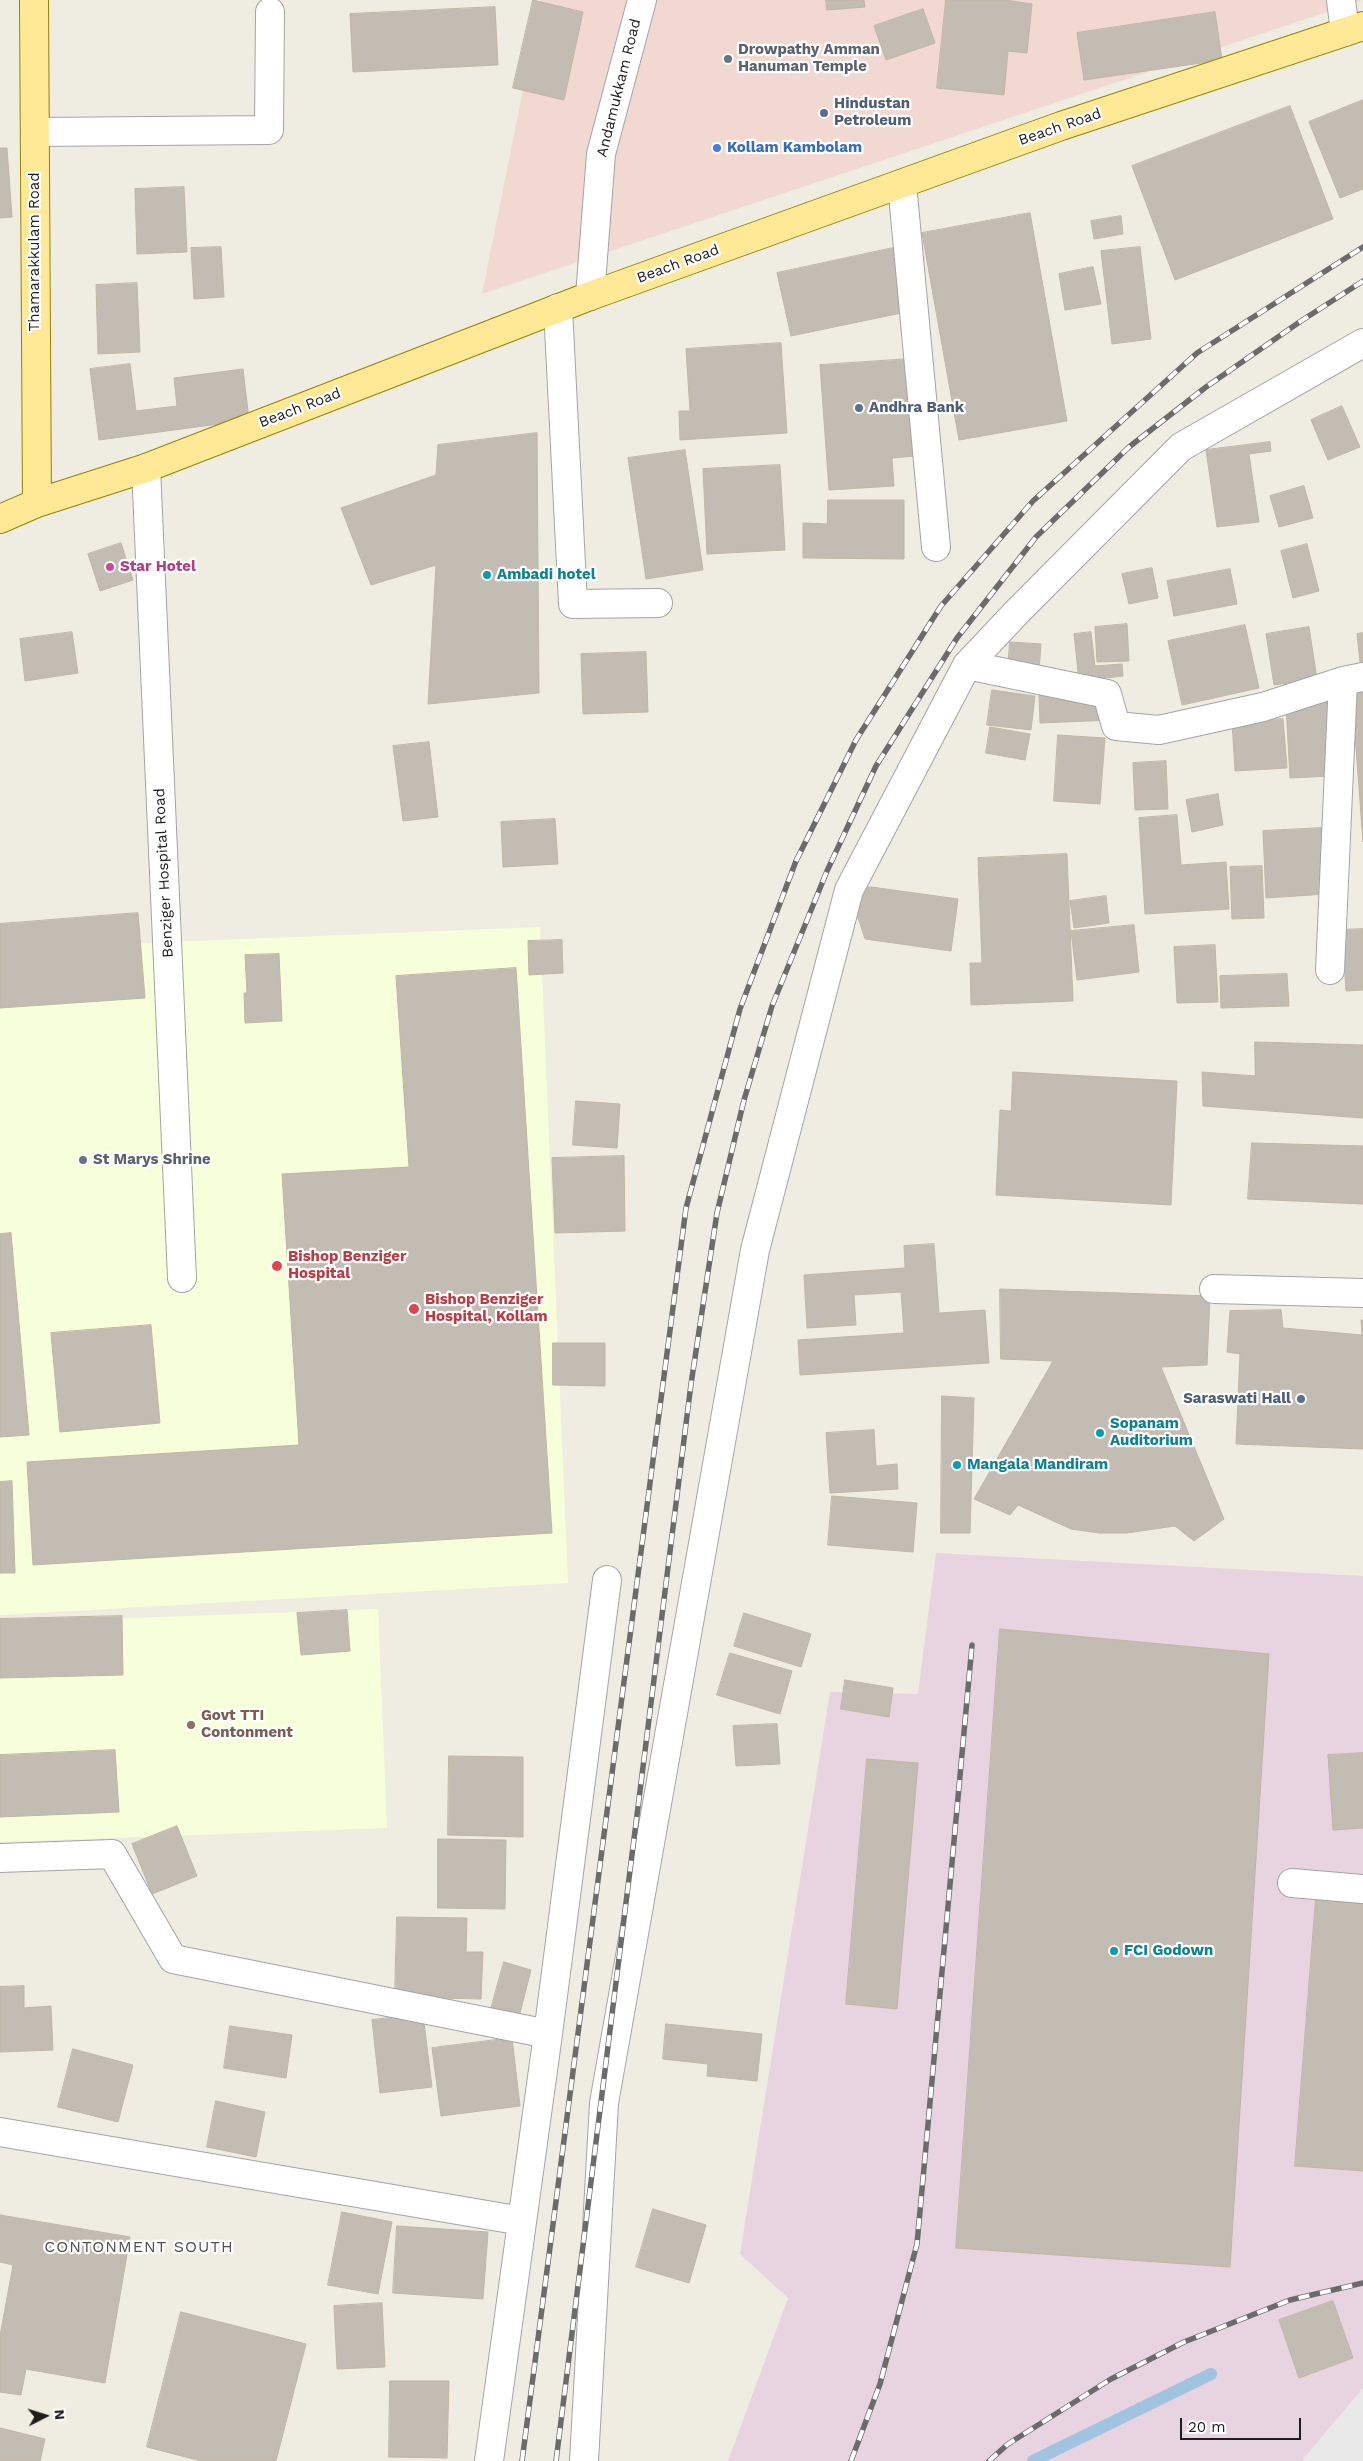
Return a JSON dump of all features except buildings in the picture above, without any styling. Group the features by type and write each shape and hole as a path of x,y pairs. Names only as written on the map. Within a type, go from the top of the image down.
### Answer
{"main road":[{"name":"Thamarakkulam Road","path":"34,0 37,503"},
{"name":"Beach Road","path":"0,519 37,503 146,468 590,296 1061,126 1354,29"}],"street":[{"name":"Andamukkam Road","path":"590,296 601,154 642,0"},
{"path":"1341,0 1354,29"},
{"path":"34,132 269,130 270,12"},
{"path":"902,184 936,547"},
{"path":"558,308 573,604 658,603"},
{"path":"584,2461 604,2103 755,1250 849,890 967,665 1181,447 1363,343"},
{"name":"Benziger Hospital Road","path":"146,468 182,1278"},
{"path":"967,665 1107,694 1116,726 1159,730 1263,706 1353,679 1330,970"},
{"path":"1214,1290 1363,1293"},
{"path":"489,2461 548,2034 607,1580"},
{"path":"0,1858 112,1854 174,1959 548,2034"},
{"path":"1292,1883 1363,1889"},
{"path":"0,2132 522,2221"}],"shaded area":[{"name":"Kollam Kambolam","path":"541,0 1363,0 482,294"},
{"name":"Bishop Benziger Hospital","path":"540,927 568,1583 0,1615 0,949"},
{"path":"936,1553 1363,1576 1363,2461 728,2461 788,2298 740,2254 830,1692 918,1694"},
{"name":"Govt TTI Contonment","path":"378,1609 387,1828 0,1842 0,1623"},
{"path":"1363,2388 1363,2461 1303,2461 1303,2459"}],"waterway":[{"path":"1033,2461 1211,2374"}],"railway":[{"path":"522,2461 686,1208 740,1009 796,861 856,740 941,606 1033,501 1197,353 1363,247"},
{"path":"556,2461 691,1384 717,1213 744,1100 772,1006 827,871 876,766 957,638 1036,537 1129,447 1206,387 1301,321 1363,281"},
{"path":"851,2461 880,2384 917,2244 972,1645"},
{"path":"989,2461 1008,2444 1111,2379 1184,2342 1290,2300 1363,2283"}],"place":[{"name":"Drowpathy Amman Hanuman Temple","path":"728,59"},
{"name":"Hindustan Petroleum","path":"824,113"},
{"name":"Kollam Kambolam","path":"717,148"},
{"name":"Andhra Bank","path":"859,408"},
{"name":"Star Hotel","path":"110,567"},
{"name":"Ambadi hotel","path":"487,575"},
{"name":"St Marys Shrine","path":"83,1160"},
{"name":"Bishop Benziger Hospital","path":"277,1266"},
{"name":"Bishop Benziger Hospital, Kollam","path":"414,1309"},
{"name":"Saraswati Hall","path":"1301,1399"},
{"name":"Sopanam Auditorium","path":"1100,1433"},
{"name":"Mangala Mandiram","path":"957,1465"},
{"name":"Govt TTI Contonment","path":"191,1725"},
{"name":"FCI Godown","path":"1114,1951"}],"district":[{"name":"CONTONMENT SOUTH","path":"139,2247"}]}
